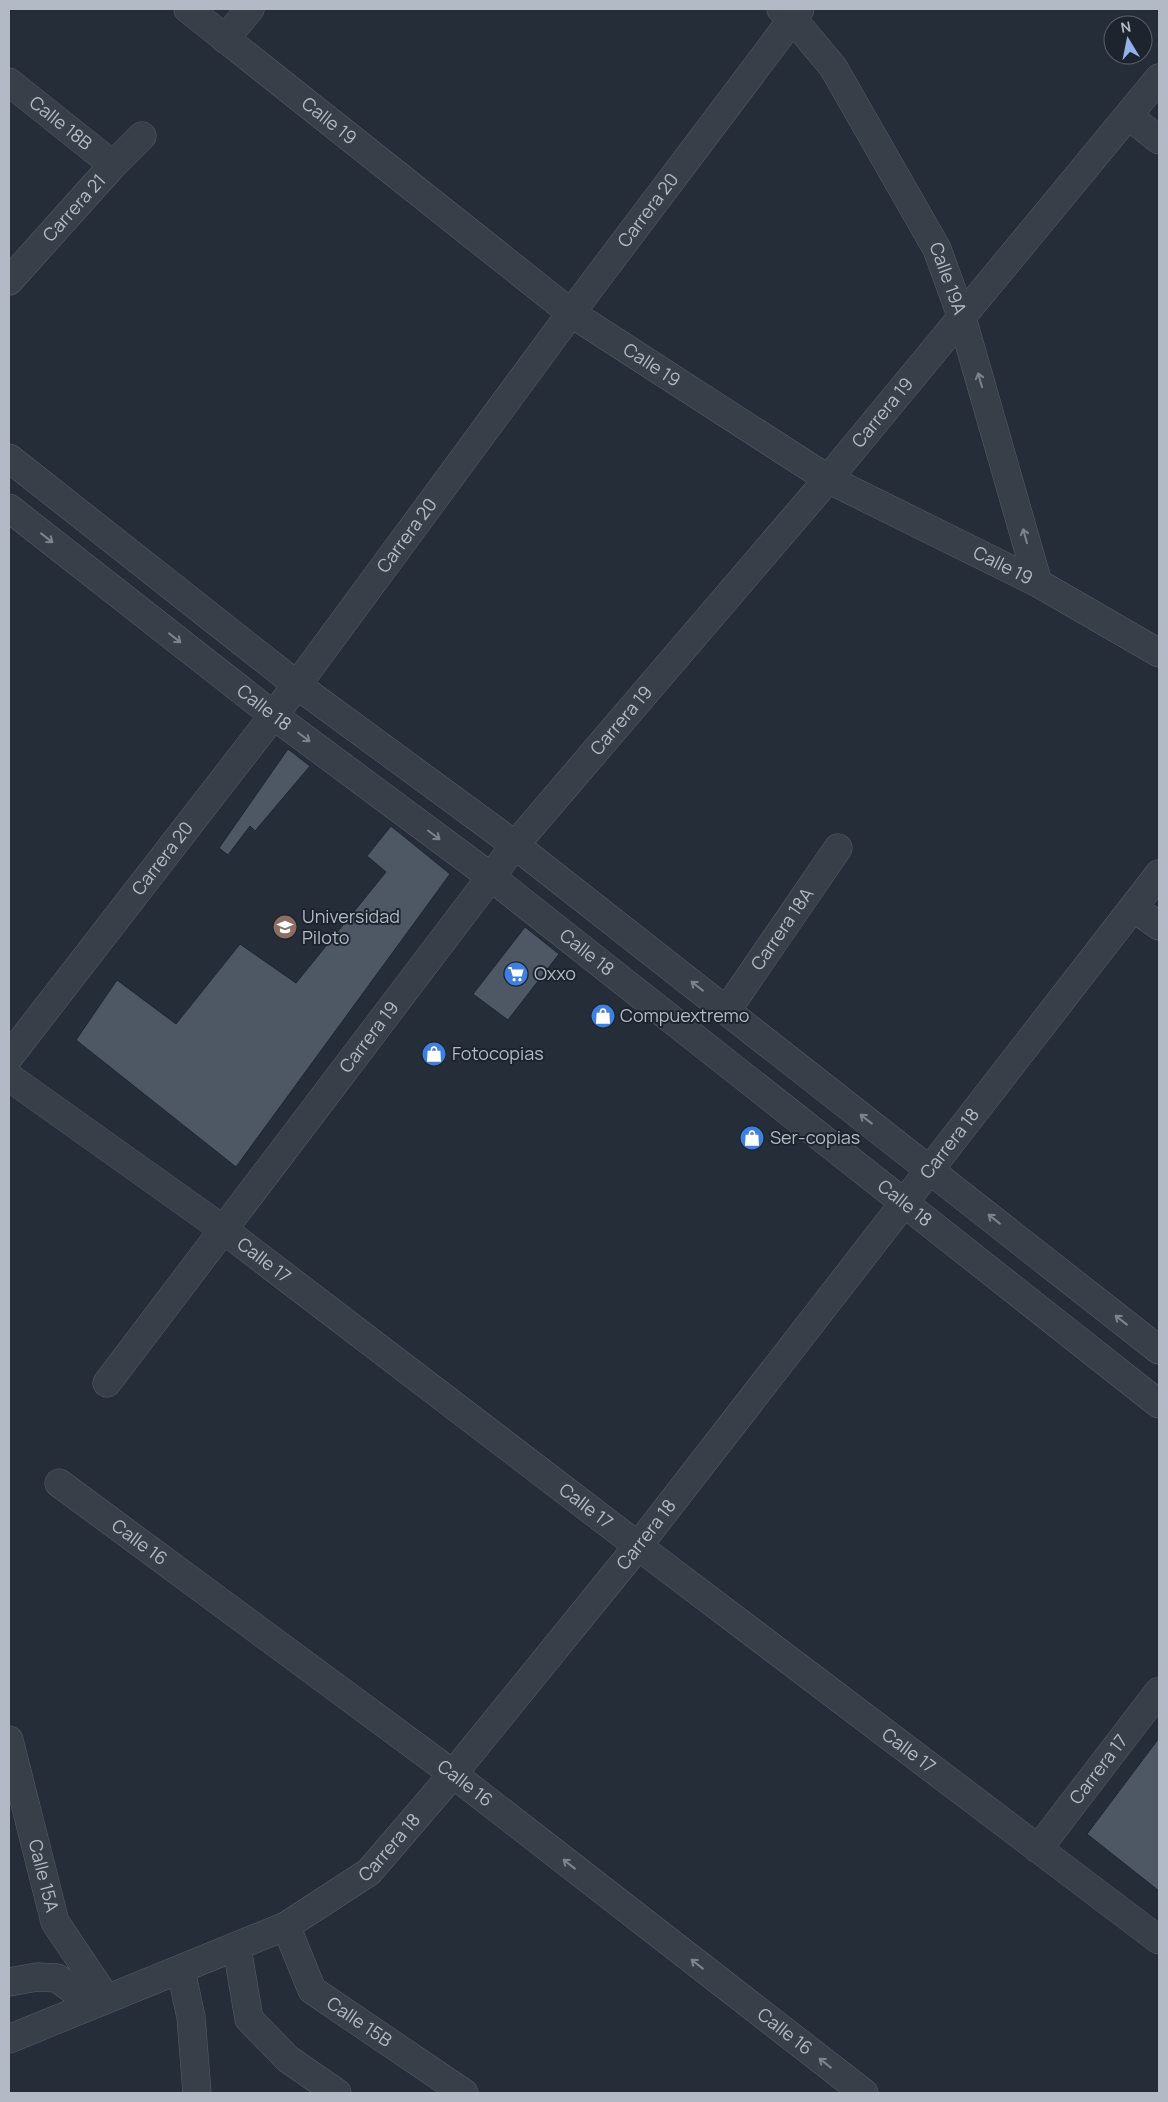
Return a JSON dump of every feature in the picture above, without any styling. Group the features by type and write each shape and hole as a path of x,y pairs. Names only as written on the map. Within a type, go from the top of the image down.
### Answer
{"street":[{"name":"Calle 19","path":"188,9 571,313 828,479 1038,583 1159,653"},
{"path":"225,38 250,9"},
{"name":"Carrera 20","path":"9,1057 297,685 791,12"},
{"name":"Calle 19A","path":"791,12 833,67 937,249 962,318 1038,583"},
{"name":"Carrera 19","path":"107,1384 515,845 828,479 1159,78"},
{"name":"Calle 18B","path":"9,82 113,164"},
{"path":"1129,116 1159,140"},
{"name":"Carrera 21","path":"10,276 113,164 142,136"},
{"path":"9,458 297,685 515,845 1159,1350"},
{"name":"Calle 18","path":"9,508 274,715 491,877 1159,1404"},
{"name":"Carrera 18A","path":"727,1010 838,848"},
{"name":"Carrera 18","path":"9,2039 99,2001 181,1971 286,1926 369,1872 453,1774 638,1546 1159,874"},
{"path":"1134,908 1159,926"},
{"name":"Calle 17","path":"9,1077 224,1230 1159,1940"},
{"name":"Calle 16","path":"59,1483 453,1774 864,2093"},
{"name":"Carrera 17","path":"1038,1849 1159,1690"},
{"name":"Calle 15A","path":"9,1740 56,1922 99,2001"},
{"name":"Calle 15B","path":"286,1926 312,1990 464,2093"},
{"path":"237,1948 250,2019 288,2059 337,2093"},
{"path":"181,1971 191,2018 197,2093"},
{"path":"9,1982 37,1977 58,1978 99,2001"}],"building":[{"path":"288,749 310,766 255,831 250,826 228,855 219,848"},
{"path":"391,826 450,874 236,1167 76,1040 117,980 176,1024 240,944 296,983 386,872 367,856"},
{"name":"Oxxo","path":"525,927 559,954 508,1020 473,994"},
{"path":"1159,1738 1159,1891 1087,1834"}],"place":[{"name":"Universidad Piloto","path":"285,927"},
{"name":"Oxxo","path":"516,974"},
{"name":"Compuextremo","path":"603,1016"},
{"name":"Fotocopias","path":"434,1054"},
{"name":"Ser-copias","path":"752,1138"}]}
